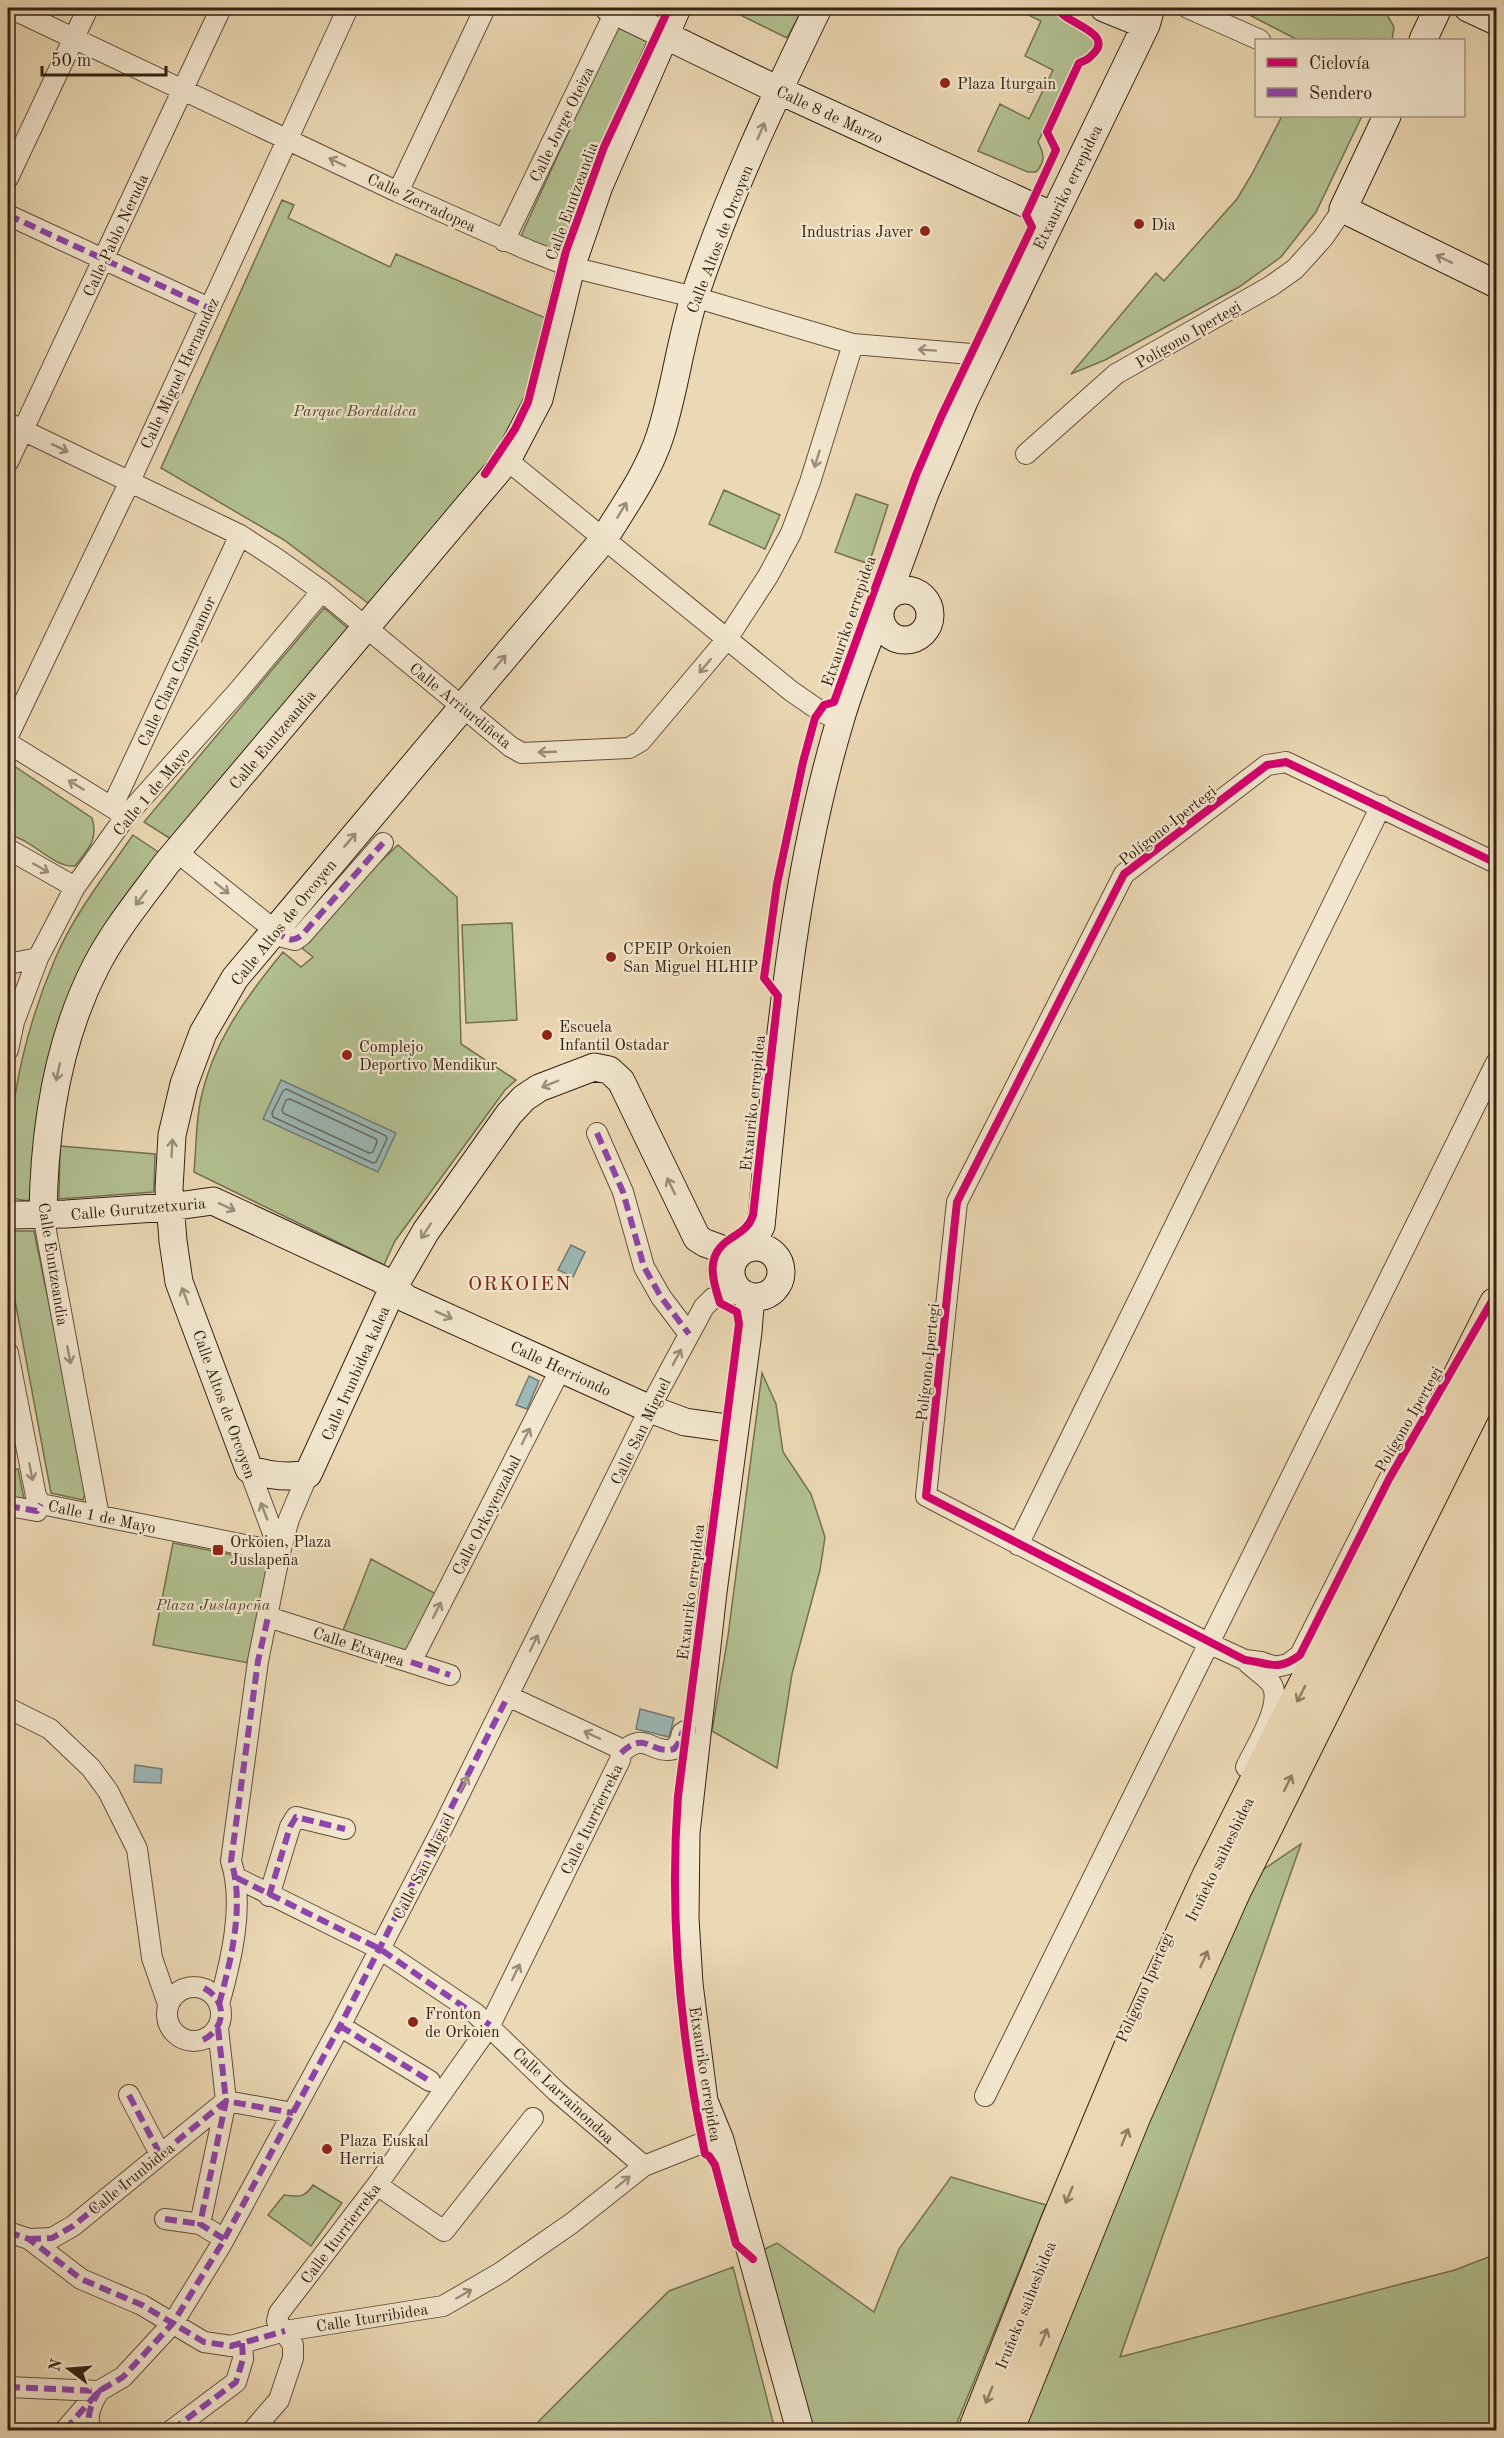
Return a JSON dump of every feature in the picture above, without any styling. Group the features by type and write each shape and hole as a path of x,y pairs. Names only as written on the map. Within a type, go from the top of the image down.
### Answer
{"highway":[{"name":"Iruñeko saihesbidea","path":"975,2430 1134,2039 1208,1878 1497,1304"},
{"name":"Iruñeko saihesbidea","path":"1007,2430 1134,2116 1234,1891 1497,1364"}],"street":[{"name":"Calle Zerradopea","path":"10,8 504,241 571,267 694,297 853,344"},
{"path":"8,178 88,8"},
{"name":"Calle Pablo Neruda","path":"8,462 15,427 103,260 221,8"},
{"name":"Calle Miguel Hernandez","path":"8,736 130,481 348,8"},
{"path":"398,192 486,8"},
{"name":"Calle Euntzeandia","path":"99,1516 43,1215 44,1173 59,1066 77,1012 96,966 126,918 177,852 507,460 539,399 571,267 614,148 677,8"},
{"name":"Calle Altos de Orcoyen","path":"280,1552 179,1282 172,1241 170,1206 172,1135 184,1084 199,1043 235,978 604,539 643,476 659,438 694,297 720,227 778,90 818,8"},
{"path":"1104,8 1152,13"},
{"path":"1188,8 1258,39"},
{"path":"1423,39 1438,8"},
{"path":"1468,8 1497,21"},
{"name":"Calle 8 de Marzo","path":"614,9 778,90 1053,216"},
{"name":"Calle Jorge Oteiza","path":"504,241 614,9"},
{"name":"Etxauriko errepidea","path":"754,1252 761,1226 796,913 824,781 840,720 929,483 984,361 1152,13"},
{"name":"Polígono Ipertegi","path":"1026,454 1116,375 1271,286 1295,269 1323,238 1343,209 1387,117"},
{"path":"1343,209 1497,284"},
{"path":"8,215 209,308"},
{"path":"853,344 971,354 984,361"},
{"name":"Calle Arriurdiñeta","path":"15,427 240,536 322,591 511,747 522,753 629,748 641,741 727,639 768,576 791,533 810,482 853,344"},
{"path":"507,460 804,700 820,711 840,720"},
{"name":"Calle Clara Campoamor","path":"119,811 240,536"},
{"path":"905,548 915,591 926,601 930,617 928,624 917,637 910,639 891,636 882,625 884,603 900,590 915,591"},
{"name":"Calle 1 de Mayo","path":"8,1050 14,1022 38,958 75,887 119,811 239,690 322,591"},
{"name":"Etxauriko errepidea","path":"754,1252 771,1242 816,877 829,812 872,658 882,642 891,636"},
{"path":"8,743 119,811"},
{"name":"Polígono Ipertegi","path":"1497,862 1286,762 1267,765 1124,874 957,1202 926,1496 1245,1660 1261,1662 1276,1668 1288,1664 1300,1655 1389,1479 1497,1294"},
{"path":"1018,1545 1381,806"},
{"path":"177,852 274,930 289,940 296,940 383,843"},
{"path":"8,849 75,887"},
{"path":"8,964 38,958"},
{"path":"985,2096 1208,1642 1497,1063"},
{"name":"Calle Irunbidea kalea","path":"219,2004 228,1971 237,1898 237,1878 231,1861 258,1661 289,1519 393,1288 426,1231 509,1114 524,1098 539,1088 594,1067 609,1070 621,1081 697,1238 705,1244 754,1252"},
{"path":"597,1133 623,1192 644,1266 660,1297 689,1334"},
{"name":"Calle Gurutzetxuria","path":"8,1215 43,1215 213,1201 381,1279 393,1288"},
{"path":"754,1252 780,1266 781,1275 779,1282 752,1294 737,1287 732,1274 734,1261 754,1252"},
{"name":"Calle Herriondo","path":"393,1288 407,1299 650,1409 685,1422 735,1429"},
{"name":"Etxauriko errepidea","path":"752,1294 696,1730 686,1833 685,1918 689,1984 704,2101 720,2140 800,2430"},
{"name":"Etxauriko errepidea","path":"720,2140 698,1958 696,1830 758,1323 752,1294"},
{"name":"Calle San Miguel","path":"99,2391 123,2377 173,2324 224,2239 340,2026 508,1696 650,1409 704,1307 713,1298 752,1294"},
{"name":"Calle 1 de Mayo","path":"8,1353 36,1496 41,1504 280,1552"},
{"name":"Calle Orkoyenzabal","path":"411,1662 561,1368"},
{"path":"249,1470 289,1477 308,1474"},
{"path":"8,1506 37,1511 41,1504"},
{"name":"Calle Etxapea","path":"268,1617 450,1675"},
{"name":"Polígono Ipertegi","path":"1082,2164 1113,2056 1203,1853 1274,1710 1275,1692 1271,1683 1245,1660"},
{"name":"Calle Iturrierreka","path":"508,1696 617,1747 621,1753"},
{"path":"8,1708 50,1729 91,1768 108,1791 137,1849 152,1958 168,2004 167,2014 170,2026 182,2039 192,2042 211,2036 222,2019 219,2004 210,1991 195,1986 181,1990 168,2004"},
{"name":"Calle Iturrierreka","path":"253,2430 279,2400 293,2358 293,2345 277,2321 279,2313 377,2185 490,2025 620,1760 621,1753 630,1744 639,1741 667,1751 674,1749 682,1733 687,1730 696,1730"},
{"path":"269,1896 290,1827 296,1817 345,1829"},
{"name":"Calle Larrainondoa","path":"237,1878 269,1896 380,1948 490,2025 557,2092 644,2166"},
{"path":"340,2026 430,2081"},
{"path":"200,2224 226,2101 218,2028"},
{"path":"129,2095 160,2154"},
{"path":"226,2101 292,2113"},
{"name":"Calle Irunbidea","path":"29,2239 52,2238 73,2226 226,2101"},
{"path":"377,2185 444,2231 533,2118"},
{"name":"Calle Iturribidea","path":"8,2232 29,2239 81,2279 142,2305 204,2342 231,2346 285,2331 443,2306 500,2273 572,2223 644,2166 702,2143 720,2140"},
{"path":"165,2219 200,2224 224,2239"},
{"path":"172,2430 236,2382 243,2359 242,2343"},
{"path":"8,2387 99,2391"},
{"path":"65,2430 99,2391"},
{"path":"91,2430 89,2427 90,2408 99,2391"}],"green space":[{"path":"726,8 803,8 787,38"},
{"path":"1014,8 1054,8 1058,16 1095,35 1094,49 1087,57 1078,58 1038,142 1043,157 1036,172 1028,172 978,151 1000,104 1029,119 1053,70 1025,56 1041,21"},
{"path":"1236,8 1383,8 1394,27 1392,39 1296,39"},
{"path":"620,26 655,41 562,254 520,238 613,35"},
{"path":"1281,117 1362,117 1316,212 1281,257 1239,287 1105,360 1071,374 1156,273 1164,281 1237,199"},
{"name":"Parque Bordaldea","path":"282,200 294,205 288,218 390,267 396,254 557,323 539,399 380,612 284,540 161,468"},
{"path":"724,490 780,515 765,549 709,524"},
{"path":"856,494 888,505 869,564 835,552"},
{"path":"324,608 350,630 174,841 144,822"},
{"path":"8,762 92,818 93,839 75,866 58,862 25,841 8,835"},
{"path":"133,835 161,854 108,931 36,1200 20,1200 13,1197 8,1190 8,1160 14,1101 34,1015 55,959 71,926"},
{"name":"Complejo Deportivo Mendikur","path":"398,845 457,897 461,1044 516,1080 505,1090 395,1241 384,1265 194,1172 199,1111 205,1081 232,1022 256,986 283,952 301,967 313,957 303,949 304,942 376,857 381,861"},
{"path":"512,923 517,1020 466,1023 462,925"},
{"path":"60,1146 155,1154 154,1192 59,1199"},
{"path":"8,1231 34,1231 87,1489 83,1500 51,1493 8,1263"},
{"path":"762,1373 776,1404 783,1452 811,1494 825,1537 820,1570 792,1674 777,1768 712,1731 728,1636"},
{"path":"18,1469 26,1509 8,1505 8,1471"},
{"name":"Plaza Juslapeña","path":"173,1543 274,1563 254,1664 153,1645"},
{"path":"371,1559 436,1594 408,1649 400,1651 342,1633"},
{"path":"1301,1844 1120,2357 1455,2270 1496,2254 1496,2430 1020,2430 1104,2222 1261,1871"},
{"path":"951,2177 1046,2205 954,2430 811,2430 763,2250 777,2243 874,2312 899,2249"},
{"path":"313,2185 342,2203 311,2246 268,2215 284,2195 301,2196"},
{"path":"733,2267 775,2430 530,2430 669,2291"}],"water":[{"path":"281,1080 396,1133 378,1172 263,1119"},
{"path":"571,1245 585,1252 573,1277 558,1270"},
{"path":"529,1376 539,1381 527,1409 516,1405"},
{"path":"640,1709 674,1718 669,1737 636,1729"},
{"path":"135,1765 162,1769 161,1783 134,1782"}],"marked path":[{"path":"8,215 209,308"},
{"path":"274,930 291,939 302,935 383,843"},
{"path":"597,1133 623,1192 644,1267 661,1297 689,1334"},
{"path":"8,1506 37,1511 41,1504"},
{"path":"219,2004 235,1932 237,1895 231,1861 258,1661 268,1617"},
{"path":"411,1662 450,1675"},
{"path":"65,2430 99,2391 123,2377 173,2323 221,2245 340,2026 508,1696"},
{"path":"621,1753 637,1743 659,1749 674,1749 682,1733 687,1730 696,1730"},
{"path":"269,1896 290,1827 296,1817 345,1829"},
{"path":"237,1878 380,1949 490,2025"},
{"path":"203,2040 216,2029 221,2014 217,2000 204,1988"},
{"path":"340,2026 430,2081"},
{"path":"29,2239 52,2238 73,2226 226,2101 218,2028"},
{"path":"129,2095 160,2154"},
{"path":"224,2239 200,2224 226,2101 293,2113"},
{"path":"165,2219 200,2224"},
{"path":"8,2232 29,2239 81,2279 142,2305 204,2342 231,2346 285,2331"},
{"path":"172,2430 236,2382 243,2359 242,2343"},
{"path":"8,2387 99,2391 89,2415 91,2430"}],"cycle path":[{"path":"485,474 515,429 528,402 566,251 604,147 669,8"},
{"path":"753,2259 736,2244 715,2165 705,2154 683,2021 676,1931 678,1796 739,1324 737,1312 720,1303 713,1276 714,1260 722,1245 741,1232 753,1215 778,996 764,978 777,884 803,762 815,718 824,705 834,702 916,475 941,417 1032,227 1026,215 1056,150 1047,132 1079,63 1098,48 1098,40 1094,34 1061,13 1058,8"},
{"path":"1496,863 1286,762 1267,765 1124,874 957,1202 926,1496 1245,1660 1274,1665 1285,1663 1300,1655 1389,1479 1496,1294"}],"place":[{"name":"Plaza Iturgain","path":"945,83"},
{"name":"Dia","path":"1139,224"},
{"name":"Industrias Javer","path":"925,231"},
{"name":"CPEIP Orkoien San Miguel HLHIP","path":"611,957"},
{"name":"Escuela Infantil Ostadar","path":"547,1035"},
{"name":"Complejo Deportivo Mendikur","path":"347,1055"},
{"name":"Orkoien, Plaza Juslapeña","path":"218,1550"},
{"name":"Fronton de Orkoien","path":"413,2022"},
{"name":"Plaza Euskal Herria","path":"327,2149"}],"district":[{"name":"ORKOIEN","path":"520,1283"}]}
